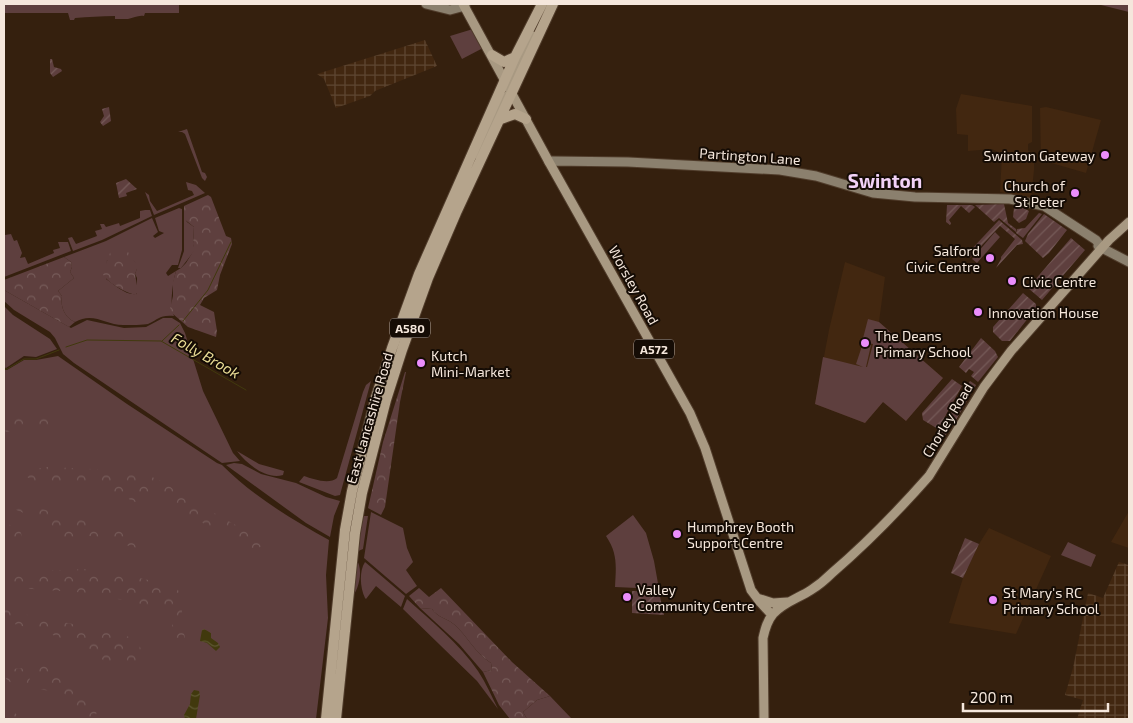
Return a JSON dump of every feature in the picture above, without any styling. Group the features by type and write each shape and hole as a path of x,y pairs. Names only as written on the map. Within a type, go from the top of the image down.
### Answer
{"highway":[{"name":"East Lancashire Road","path":"326,719 343,548 352,491 392,348 419,274 542,4"},
{"name":"East Lancashire Road","path":"336,719 353,548 362,493 386,400 428,278 456,213 513,94 553,4"},
{"path":"492,55 504,62 516,58"},
{"path":"501,119 515,114 526,119"}],"main road":[{"path":"426,4 450,10 464,5"},
{"path":"506,80 512,78 535,32 553,4"},
{"name":"Worsley Road","path":"464,5 549,162 695,423 705,448 747,579 754,596 772,615"},
{"path":"465,170 484,141 504,98 513,94"},
{"name":"Partington Lane","path":"549,162 552,160 628,162 780,170 816,176 873,193 1016,200 1044,206 1096,240 1102,248 1129,262"},
{"name":"Chorley Road","path":"772,615 788,602 812,590 833,573 883,526 929,476 984,387 1011,351 1102,248 1129,222"},
{"path":"754,596 770,602 788,602"},
{"path":"764,719 763,638 772,615"}],"shaded area":[{"path":"425,40 437,66 375,91 370,96 336,108 324,79 317,74"},
{"path":"961,94 1032,106 1032,142 1028,144 1028,151 1032,152 1034,158 1031,198 1000,192 1002,154 992,149 968,151 968,135 957,134 956,109"},
{"path":"1046,107 1101,120 1086,173 1041,160 1040,108"},
{"name":"The Deans Primary School","path":"845,262 885,277 879,322 943,378 906,421 883,402 865,423 815,404 829,330"},
{"path":"1129,511 1129,548 1111,542"},
{"name":"St Mary's RC Primary School","path":"989,528 1051,556 1016,634 949,623 963,578"},
{"path":"1119,562 1129,565 1129,719 1077,719 1083,700 1065,695 1073,668 1088,593 1103,598"}],"green space":[{"path":"4,4 179,4 179,13 145,13 144,16 128,19 115,19 115,16 110,16 70,20 68,13 4,13"},
{"path":"1097,4 1129,4 1129,12"},
{"path":"473,29 483,48 462,59 450,36"},
{"path":"50,59 52,59 54,67 62,71 53,77 50,73"},
{"path":"109,107 111,121 103,126 100,122 104,116 102,109"},
{"path":"187,129 202,172 207,177 205,181 202,178 185,134 178,132"},
{"path":"126,179 137,189 126,193 127,196 119,198 116,183"},
{"path":"186,182 196,185 205,193 154,215 145,192 149,195 150,201 157,211 194,195 192,191 188,190"},
{"path":"208,195 211,197 226,236 231,238 232,244 220,275 217,290 204,298 200,305 214,312 216,337 188,327 170,309 176,271 186,263 194,250 194,227 184,219 184,206"},
{"path":"1004,204 1008,223 1016,229 1016,232 999,218 994,222 975,205"},
{"path":"947,205 972,205 975,207 969,213 961,206 949,220 950,225 946,222"},
{"path":"1019,206 1029,211 1026,219 1019,223 1013,217 1014,208"},
{"path":"179,208 182,209 182,250 178,265 172,265 166,273 168,276 176,271 172,300 174,316 162,317 148,324 133,325 118,325 94,318 75,322 68,318 64,312 62,296 58,291 74,278 70,272 71,262 64,257 106,241 152,218 158,232 153,236 155,238 164,233 159,231 155,218","holes":["107,260 133,260 137,266 135,274 137,278 137,294 125,292 106,279"]},
{"path":"150,210 152,216 102,240 73,251 68,238 72,237 76,244 97,236 95,231 102,229 100,224 104,224 106,227 119,223 120,226 140,218 140,211"},
{"path":"1039,213 1042,214 1023,238 1016,233 1017,229 1025,228"},
{"path":"1044,214 1067,230 1043,258 1025,241 1028,234"},
{"path":"184,217 194,227 193,244 195,250 181,268 178,268 184,251"},
{"path":"999,220 1022,240 1023,244 1017,245 996,268 1001,257 1015,239 1000,226 970,258 967,254"},
{"path":"4,232 5,235 11,234 14,241 17,240 22,253 20,258 25,257 28,264 54,253 53,250 60,248 58,242 68,242 71,251 4,277"},
{"path":"995,232 1000,237 977,263 972,259"},
{"path":"1071,238 1085,250 1042,300 1028,288"},
{"path":"116,246 128,252 138,266 135,274 138,291 136,295 107,280 102,272 111,251"},
{"path":"64,257 71,262 70,272 74,278 58,291 62,296 64,312 68,318 75,322 69,327 4,290 4,280"},
{"path":"4,290 71,328 87,320 124,328 146,327 163,318 172,318 180,323 185,333 203,391 233,453 240,461 222,463 74,363 63,354 50,332 14,310 4,301"},
{"path":"1023,293 1036,304 1036,308 1010,341 1002,341 993,332 993,327"},
{"path":"4,306 13,315 50,339 57,349 36,357 24,356 6,368 4,367"},
{"name":"The Deans Primary School","path":"868,319 879,322 943,378 906,421 883,402 865,423 815,404 823,357 863,367 856,364 863,343 871,345 867,367 873,344 862,342"},
{"path":"981,338 995,351 998,357 978,382 971,376 974,372 969,369 966,373 959,367"},
{"path":"58,356 127,404 222,465 246,487 273,506 329,540 326,575 328,618 316,719 4,719 4,370 24,360"},
{"path":"405,372 385,507 381,515 368,508 383,442"},
{"path":"952,379 962,386 938,429 923,420 922,413"},
{"path":"371,381 340,495 335,496 299,482 304,476 325,481 337,478 363,392 366,385"},
{"path":"970,381 976,385 940,443 936,438"},
{"path":"11,414 53,414 57,418 55,424 6,432 4,420"},
{"path":"237,451 259,464 284,471 283,475 270,475 257,470"},
{"path":"242,464 261,474 296,483 326,497 340,501 334,516 330,537 306,523 226,465"},
{"path":"47,467 139,471 163,482 262,540 264,545 258,548 251,548 233,533 216,530 162,500 157,491 152,490 145,500 135,502 102,486 80,485 68,481 37,483 22,474 28,470"},
{"path":"25,504 130,534 146,545 144,548 137,548 90,536 65,538 57,536 54,530 45,522 14,509"},
{"path":"371,512 403,528 407,548 413,562 406,570 417,586 406,594 364,558"},
{"path":"633,515 646,533 659,589 615,587 616,566 613,549 606,536"},
{"path":"363,516 368,516 363,549 356,552"},
{"path":"7,524 19,530 22,537 4,540 4,525"},
{"path":"965,538 979,544 963,578 951,573"},
{"path":"1068,542 1096,555 1091,567 1061,555"},
{"path":"356,558 360,574 351,600"},
{"path":"365,562 405,596 401,607 376,586 365,598 361,580"},
{"path":"89,569 175,586 180,593 185,640 176,639 170,632 174,621 174,611 89,593 4,587 4,572"},
{"path":"419,588 429,597 441,588 512,662 550,696 537,700 523,712 527,719 510,719 499,705 483,672 492,670 491,663 480,655 455,625 432,609 420,608 409,596"},
{"path":"632,591 659,592 664,615 632,613"},
{"path":"407,599 462,651 484,680 498,709 477,681 403,609"},
{"path":"420,608 432,609 455,625 480,655 491,663 492,670 483,672 459,644"},
{"path":"4,609 27,614 28,622 25,627 4,621"},
{"path":"39,619 109,631 136,639 141,649 138,663 105,663 97,652 37,629"},
{"path":"41,663 82,690 98,708 96,719 81,719 73,713 72,700 63,693 38,689 37,664"},
{"path":"29,668 29,688 26,689 8,681 4,676 7,669"},
{"path":"550,696 572,719 527,719 523,712 537,700"},
{"path":"4,706 24,719 4,719"}],"water":[{"path":"204,629 211,633 211,638 218,643 220,647 216,651 207,643 200,641 202,630"},
{"path":"194,690 199,691 200,695 196,719 185,719 184,715"}],"waterway":[{"path":"183,321 208,290 231,242"},
{"path":"162,341 179,325"},
{"name":"Folly Brook","path":"66,347 87,340 161,341 246,390"},
{"name":"Folly Brook","path":"4,369 24,359 36,359 59,350"}],"place":[{"name":"Swinton Gateway","path":"1105,155"},
{"name":"Church of St Peter","path":"1075,193"},
{"name":"Salford Civic Centre","path":"990,258"},
{"name":"Civic Centre","path":"1012,281"},
{"name":"Innovation House","path":"978,312"},
{"name":"The Deans Primary School","path":"865,343"},
{"name":"Kutch Mini-Market","path":"421,363"},
{"name":"Humphrey Booth Support Centre","path":"677,534"},
{"name":"Valley Community Centre","path":"627,597"},
{"name":"St Mary's RC Primary School","path":"993,600"}],"district":[{"name":"Swinton","path":"885,180"}]}
